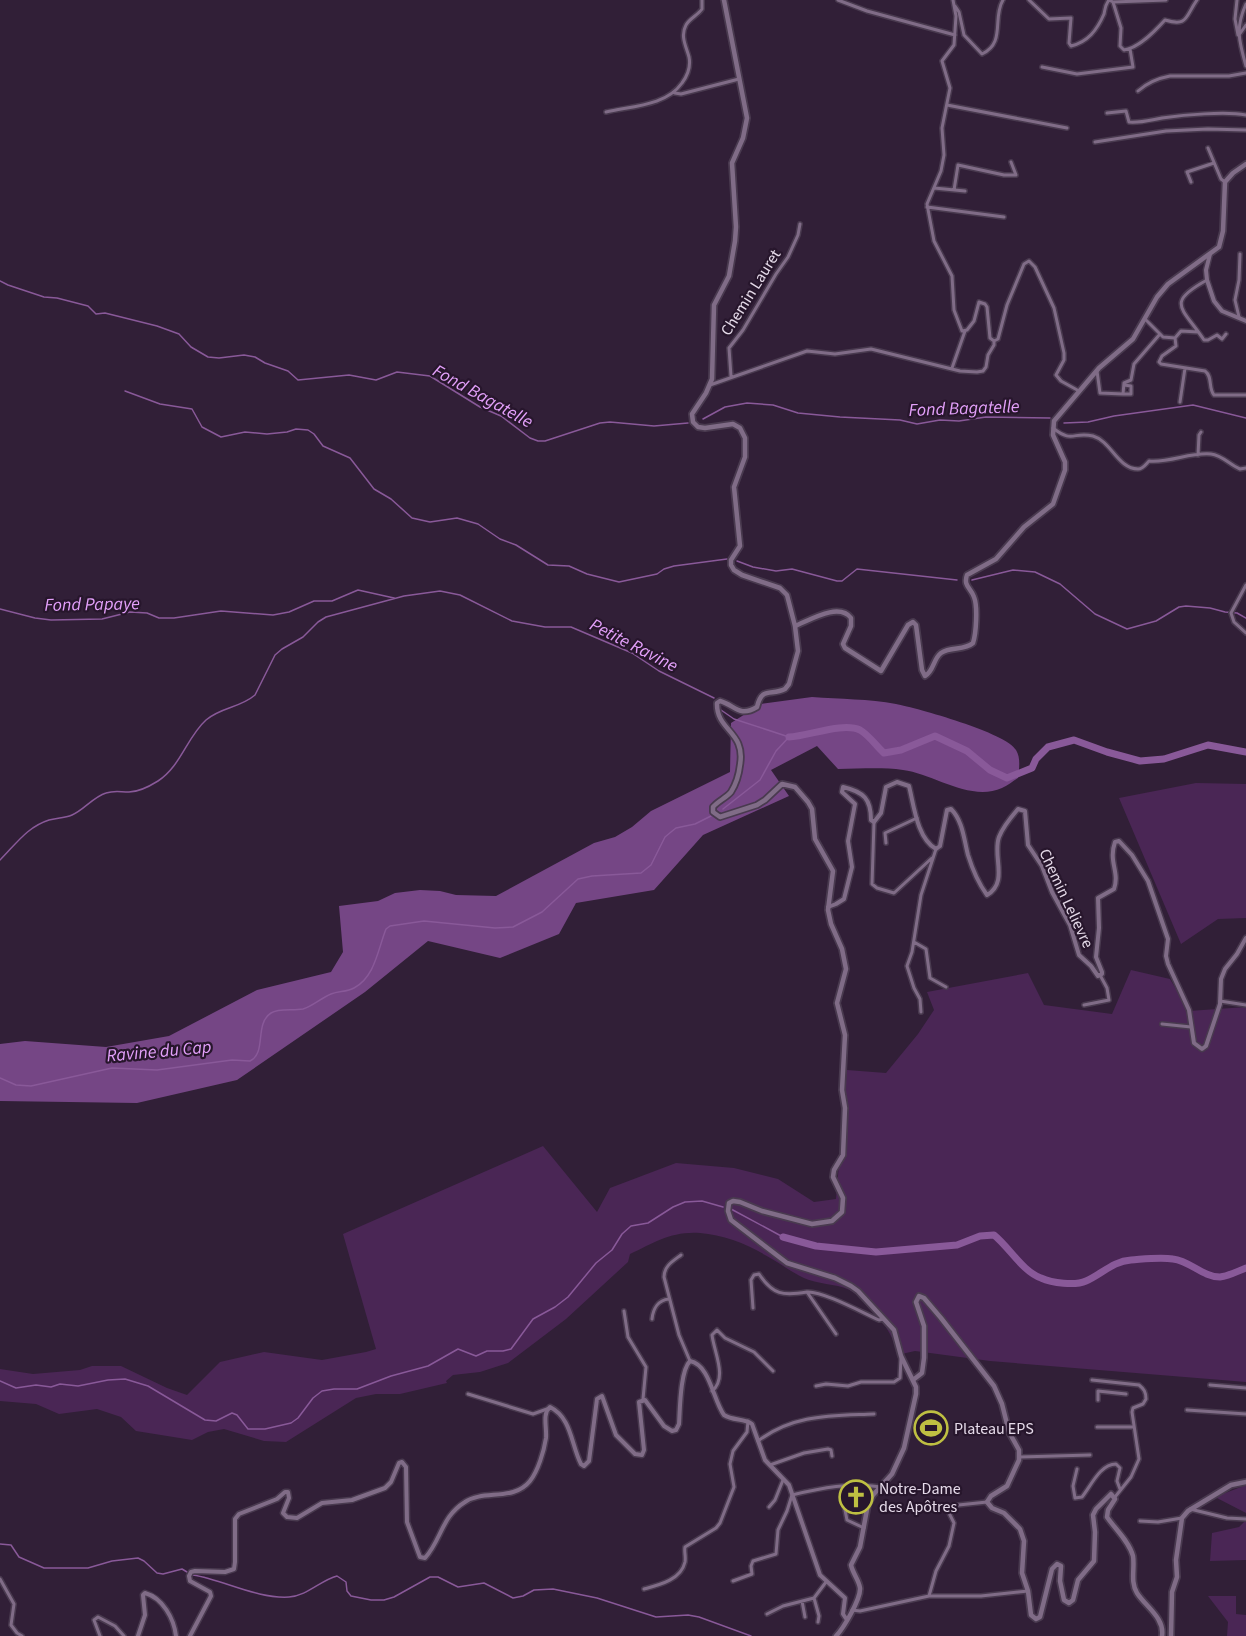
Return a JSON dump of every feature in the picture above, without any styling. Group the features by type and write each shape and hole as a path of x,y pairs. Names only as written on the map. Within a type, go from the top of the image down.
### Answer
{"main road":[{"path":"724,0 747,118 743,138 732,163 735,241 729,276 714,305 710,385 693,411 693,422 698,427 705,428 733,424 741,430 746,444 745,457 734,487 740,543 739,549 731,560 731,565 742,575 780,588 787,595 795,626 798,651 789,684 785,689 763,693 757,706 746,711 734,709 725,702 717,702 722,722 739,743 742,753 736,782 728,795 715,805 713,812 720,817 746,810 765,800 782,784 795,787 803,794 812,809 816,839 832,871 828,907 831,924 842,949 846,969 837,1003 845,1035 842,1090 843,1155 834,1170 833,1177 843,1198 842,1212 832,1221 812,1224 762,1211 736,1201 729,1203 727,1209 731,1220 787,1263 804,1270 820,1272 851,1286 885,1318 898,1338 901,1356 916,1387 904,1448 892,1474 868,1504 860,1547 851,1565 860,1590 847,1620 836,1636"},
{"path":"795,626 833,611 847,612 851,618 844,638 845,648 881,670 910,622 915,622 922,670 926,676 930,673 936,658 944,651 970,646 974,639 975,603 974,596 965,584 967,575 996,559 1024,527 1048,509 1056,498 1065,470 1065,462 1054,441 1052,428 1054,421 1097,371 1133,339 1157,297 1168,284 1202,257 1219,247 1223,236 1225,182 1233,172 1246,164"},
{"path":"913,1380 922,1373 923,1366 924,1326 916,1302 920,1296 941,1318 994,1386 1002,1404 1009,1432 1019,1450 1020,1457 1007,1486 991,1496 987,1502 992,1508 1004,1513 1020,1529 1024,1541 1021,1568 1028,1591 1031,1615 1038,1619 1041,1614 1052,1569 1059,1564 1062,1568 1060,1581 1064,1600 1066,1603 1071,1602 1078,1580 1094,1561 1093,1515 1111,1494 1115,1497 1107,1517 1131,1550 1135,1589 1152,1610 1162,1628 1162,1636"},
{"path":"1171,1636 1172,1593 1177,1577 1176,1560 1182,1518 1190,1509 1231,1485 1246,1482"}],"street":[{"path":"606,112 663,99 673,93 688,75 689,58 684,42 684,32 686,24 702,9 702,0"},
{"path":"838,0 955,35"},
{"path":"953,0 956,16 954,45 942,61 950,88 942,128 944,155 941,171 927,207 934,241 951,276 955,316 962,331 965,331"},
{"path":"954,5 959,12 964,35 982,54 996,42 999,6 1003,0"},
{"path":"1029,0 1049,19 1071,18 1069,43 1071,46 1086,41 1103,16 1109,0 1113,2 1166,0"},
{"path":"1113,2 1121,28 1120,46 1124,50 1130,49 1165,20 1177,24 1183,21 1197,0"},
{"path":"1237,0 1235,19 1246,66"},
{"path":"1238,37 1246,4"},
{"path":"1238,37 1246,25"},
{"path":"1042,68 1077,74 1133,67 1130,49"},
{"path":"1138,91 1161,78 1170,76 1229,76 1246,73"},
{"path":"673,93 681,94 740,79"},
{"path":"947,105 1067,128"},
{"path":"1107,113 1126,111 1129,122 1143,123 1162,118 1232,113 1246,115"},
{"path":"1062,127 1062,133"},
{"path":"1095,142 1166,131 1246,130"},
{"path":"1208,148 1221,179 1225,182"},
{"path":"954,190 958,165 1004,175 1016,175 1011,162"},
{"path":"1191,182 1187,172 1214,163"},
{"path":"934,188 965,191"},
{"path":"927,207 1004,217"},
{"name":"Chemin Lauret","path":"731,376 729,348 743,330 788,257 798,235 800,224"},
{"path":"1210,254 1206,270 1207,279 1218,307 1246,321"},
{"path":"1239,317 1235,300 1239,280 1240,254"},
{"path":"710,385 807,351 835,354 871,349 971,372 982,371 994,341 1000,335 1007,305 1024,264 1029,261 1035,267 1058,320 1064,360 1056,375 1061,381 1079,391"},
{"path":"1207,279 1180,299 1180,306 1206,341 1217,335 1222,339 1226,334"},
{"path":"952,368 965,331 974,321 979,302 985,304 987,308 990,338 994,341"},
{"path":"1145,319 1162,337 1175,338"},
{"path":"1198,332 1181,331 1175,338 1176,346 1162,356 1159,362 1165,366 1202,369 1208,373 1214,395 1246,395"},
{"path":"1123,394 1124,383 1131,380 1134,364 1160,334"},
{"path":"1180,402 1185,368"},
{"path":"1097,371 1100,393 1131,394 1131,386 1124,385"},
{"path":"1052,428 1071,438 1083,435 1107,443 1118,460 1137,469 1142,468 1149,461 1158,462 1212,454 1240,469 1246,468"},
{"path":"1198,455 1198,435 1201,432"},
{"path":"1246,585 1231,613 1234,622 1246,633"},
{"path":"921,1012 920,999 909,977 907,966 914,941 921,895 936,849 928,842 917,818 909,786 897,782 886,786 880,813 874,822 872,884 877,888 894,892 933,857"},
{"path":"828,907 844,899 852,867 848,841 855,804 842,792 843,788 862,795 868,800 872,807 871,820 874,822"},
{"name":"Chemin Lelievre","path":"936,849 940,846 947,810 951,809 964,835 970,860 987,895 993,890 1000,871 997,852 999,836 1018,809 1024,811 1028,845 1042,866 1052,892 1070,925 1076,950 1096,974 1100,975 1102,972 1095,948 1099,928 1098,898 1112,891 1116,886 1117,877 1111,861 1114,842 1119,841 1124,844 1148,881 1168,939 1166,956 1168,964 1189,1010 1194,1043 1202,1049 1209,1039 1220,1001 1221,979 1246,938"},
{"path":"886,843 885,833 917,818"},
{"path":"914,941 926,949 930,978 946,987"},
{"path":"1084,1005 1108,1000 1107,988 1100,975"},
{"path":"1220,1001 1246,1005"},
{"path":"1162,1024 1191,1027"},
{"path":"681,1255 669,1264 664,1273 682,1346 690,1361 703,1370 724,1415 733,1420 748,1421 752,1424 763,1456 789,1485 817,1568 826,1582 845,1598 843,1614 847,1620"},
{"path":"753,1308 751,1280 754,1275 759,1274 766,1284 778,1293 788,1295 813,1292 879,1320 885,1318"},
{"path":"807,1292 836,1334"},
{"path":"652,1319 658,1304 669,1299"},
{"path":"468,1394 533,1414 550,1407 554,1409 566,1423 578,1460 584,1466 589,1461 598,1397 604,1398 616,1436 635,1454 643,1454 639,1403 643,1400 646,1367 628,1337 624,1311"},
{"path":"712,1391 717,1387 720,1378 712,1335 717,1330 725,1338 754,1352 773,1371"},
{"path":"816,1386 894,1382 900,1378 901,1356"},
{"path":"643,1400 664,1426 672,1431 676,1430 679,1424 685,1367 690,1361"},
{"path":"1092,1380 1139,1385 1144,1389 1145,1401 1132,1410 1139,1459 1131,1478 1115,1497"},
{"path":"1118,1393 1119,1383"},
{"path":"1210,1385 1246,1388"},
{"path":"1098,1400 1098,1391 1126,1394"},
{"path":"190,1636 211,1596 206,1588 190,1581 189,1576 195,1571 225,1572 234,1569 235,1521 239,1514 277,1499 288,1492 289,1498 283,1513 287,1517 297,1518 322,1503 352,1500 385,1488 393,1480 399,1462 402,1462 406,1467 407,1522 420,1557 426,1558 449,1515 464,1503 478,1495 494,1496 510,1493 528,1483 544,1448 547,1409"},
{"path":"1187,1410 1246,1414"},
{"path":"758,1441 767,1433 802,1419 874,1414"},
{"path":"644,1589 674,1577 684,1563 685,1547 716,1528 720,1523 734,1487 730,1464 733,1451 747,1432 748,1421"},
{"path":"1097,1427 1134,1427"},
{"path":"770,1465 828,1449 831,1450 832,1456"},
{"path":"1020,1457 1090,1455"},
{"path":"1077,1469 1073,1486 1075,1498 1081,1498 1101,1471 1111,1464 1116,1464 1120,1468 1117,1481 1120,1489"},
{"path":"769,1508 784,1478"},
{"path":"792,1495 851,1486 881,1487"},
{"path":"733,1581 752,1574 753,1561 776,1554 778,1530 792,1495"},
{"path":"929,1596 936,1571 949,1546 954,1523 948,1511 949,1506 987,1502"},
{"path":"844,1505 847,1520 864,1528"},
{"path":"1190,1509 1227,1518 1246,1519"},
{"path":"1140,1521 1158,1522 1182,1518"},
{"path":"0,1579 14,1604 11,1625 22,1636"},
{"path":"767,1614 783,1606 814,1598 826,1582"},
{"path":"852,1610 860,1611 929,1596 981,1596 1028,1591"},
{"path":"138,1636 145,1615 143,1595 145,1593 151,1595 166,1609 176,1636"},
{"path":"814,1598 819,1616 818,1622"},
{"path":"802,1601 805,1617"},
{"path":"100,1636 94,1620 98,1617 115,1626 124,1636"}],"shaded area":[{"path":"812,697 896,704 980,729 1009,743 1016,750 1019,760 1018,778 1002,788 977,792 903,770 838,769 817,746 771,770 789,796 703,835 654,890 576,903 559,934 500,958 428,941 365,992 237,1080 137,1103 0,1101 0,1044 25,1041 106,1047 169,1036 257,990 331,972 343,952 339,906 378,901 395,893 420,890 456,895 496,896 594,843 615,837 632,827 651,811 730,772 731,723 761,704"},
{"path":"1196,783 1246,784 1246,918 1218,919 1181,944 1119,798"},
{"path":"1131,970 1170,979 1189,1011 1246,1007 1246,1382 990,1361 915,1351 897,1355 892,1338 881,1320 853,1292 843,1287 803,1278 758,1251 734,1240 708,1234 690,1233 663,1239 630,1254 628,1262 566,1319 508,1363 480,1372 453,1375 446,1381 447,1383 400,1394 376,1394 356,1398 286,1442 264,1441 224,1429 208,1432 192,1440 136,1431 121,1417 97,1409 59,1414 36,1404 0,1401 0,1369 33,1374 80,1370 92,1366 121,1366 187,1395 220,1362 264,1352 322,1360 376,1349 343,1234 543,1146 597,1212 610,1188 676,1163 734,1168 778,1179 814,1202 836,1199 847,1070 886,1073 918,1034 934,1010 927,992 1028,973 1044,1005 1112,1014"},
{"name":"Plateau EPS","path":"923,1416 940,1417 939,1440 922,1440"},
{"path":"1246,1485 1246,1513 1215,1497"},
{"path":"1246,1520 1246,1560 1210,1561 1212,1533 1239,1527"},
{"path":"1208,1596 1236,1596 1236,1614 1246,1615 1246,1636 1227,1636 1228,1622"}],"waterway":[{"name":"Fond Bagatelle","path":"0,281 44,297 88,306 96,314 105,313 179,334 191,347 208,357 244,355 255,357 288,371 298,380 349,375 376,380 397,372 430,376 480,407 501,416 530,438 538,441 545,441 600,423 654,426 688,423"},
{"path":"125,391 160,404 192,409 202,427 221,437 245,432 267,434 296,429 308,430 323,446 350,458 374,489 391,499 412,518 430,522 457,518 478,524 500,539 516,545 548,565 569,566 587,574 619,582 657,574 674,566 727,559"},
{"name":"Fond Bagatelle","path":"703,419 725,407 747,403 773,405 798,413 900,420 917,424 986,417 1050,418"},
{"name":"Fond Bagatelle","path":"1064,423 1088,422 1193,405 1246,418"},
{"path":"737,561 753,567 776,571 792,569 837,581 842,581 857,569 957,580"},
{"path":"972,580 1013,570 1035,572 1060,584 1095,614 1127,629 1156,621 1179,607 1186,606 1237,613 1246,618"},
{"name":"Fond Papaye","path":"0,609 51,620 102,619 130,612 147,613 159,618 174,618 221,611 273,615 289,612 314,601 332,601 358,590 394,598"},
{"name":"Petite Ravine","path":"0,860 22,837 41,823 72,815 106,793 137,791 158,781 173,768 199,727 206,720 255,695 275,655 303,637 318,622 326,617 404,596 440,591 460,595 512,621 545,627 571,627 632,653 659,671 714,698"},
{"name":"Ravine du Cap","path":"721,710 734,719 789,737 776,751 760,780 723,809"},
{"name":"Ravine du Cap","path":"789,737 835,728 853,728 863,732 884,753 901,750 935,736 967,751 990,770 1007,778 1032,768 1036,759 1048,747 1074,740 1140,761 1164,759 1208,745 1246,752"},
{"name":"Ravine du Cap","path":"0,1078 16,1085 31,1086 112,1068 157,1070 232,1060 250,1061 258,1052 263,1024 271,1013 303,1009 331,994 351,989 361,983 371,970 386,929 390,926 424,921 495,928 513,927 542,912 578,879 641,873 651,865 665,837 671,832 676,828 695,824 711,816"},
{"path":"0,1381 16,1388 36,1385 51,1387 60,1384 78,1386 125,1379 148,1386 205,1420 216,1421 232,1413 237,1415 248,1429 265,1429 291,1423 322,1391 357,1389 391,1376 428,1366 458,1349 476,1356 487,1351 511,1349 533,1319 568,1297 631,1226 648,1223 685,1202 702,1201 723,1207"},
{"path":"731,1209 783,1237"},
{"path":"783,1237 816,1246 876,1252 957,1245 980,1236 994,1235 1034,1275 1064,1283 1086,1281 1113,1265 1131,1260 1158,1258 1179,1260 1208,1274 1220,1277 1246,1268"},
{"path":"0,1544 11,1545 19,1557 44,1568 88,1568 112,1561 138,1558 157,1573 163,1574 182,1569 187,1572"},
{"path":"193,1575 277,1597 302,1594 337,1576 346,1582 347,1591 351,1596 371,1600 394,1597 430,1577 438,1577 458,1587 484,1583 513,1598 534,1590 553,1589 597,1598 656,1617 688,1615 699,1617 751,1636"}],"place":[{"name":"Plateau EPS","path":"931,1428"},
{"name":"Notre-Dame des Apôtres","path":"856,1497"}]}
